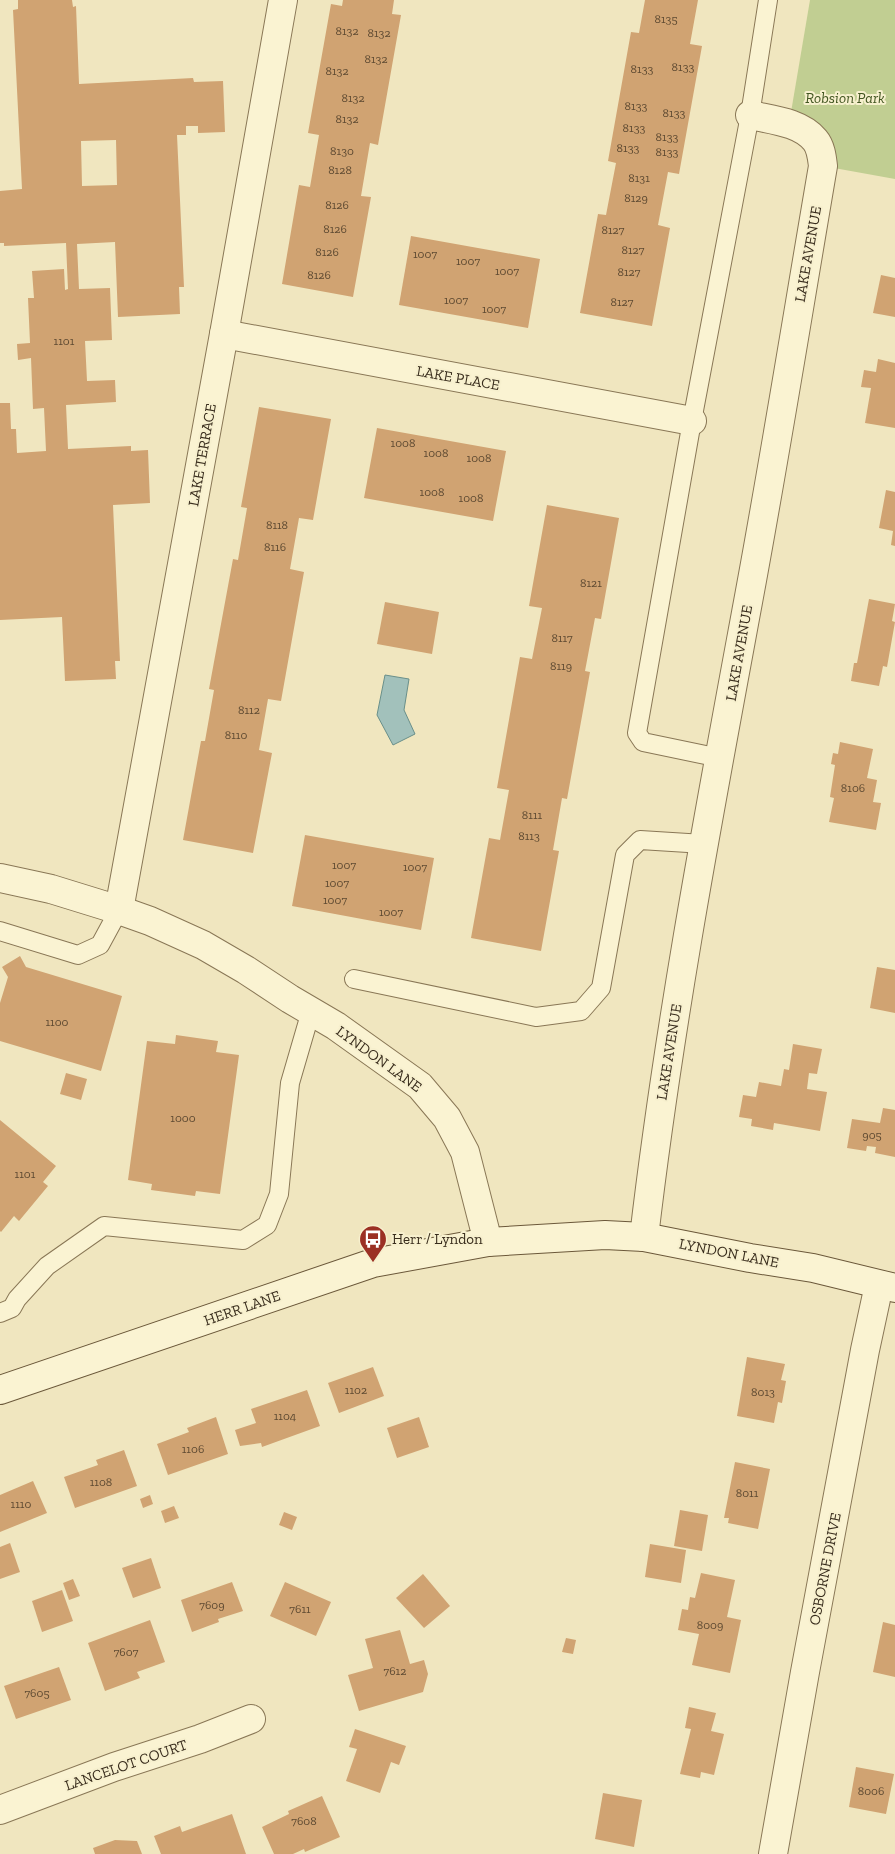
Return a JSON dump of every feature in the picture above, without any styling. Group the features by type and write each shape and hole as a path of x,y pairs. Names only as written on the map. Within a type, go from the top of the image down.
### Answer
{"street":[{"name":"LAKE TERRACE","path":"119,910 283,0"},
{"name":"LAKE AVENUE","path":"644,1237 656,1131 704,844 823,166 821,152 815,140 800,129 789,124 750,115"},
{"name":"LAKE PLACE","path":"224,334 692,421"},
{"name":"LYNDON LANE","path":"0,878 51,889 119,910 150,921 203,945 336,1026 420,1086 447,1118 465,1152 488,1242 604,1235 644,1237 750,1258 813,1268 887,1287"},
{"name":"HERR LANE","path":"0,1390 373,1264 488,1242"},
{"name":"OSBORNE DRIVE","path":"773,1854 865,1350 887,1287"},
{"name":"LANCELOT COURT","path":"0,1810 114,1767 200,1739 251,1719"}],"lane":[{"path":"720,758 643,742 637,733 692,421 750,115 768,0"},
{"path":"354,979 536,1017 581,1010 601,988 625,855 640,840 704,844"},
{"path":"0,931 78,955 100,945 119,910"},
{"path":"4,1307 17,1299 47,1266 104,1226 243,1240 267,1225 278,1194 290,1084 311,1011"}],"green space":[{"name":"Robsion Park","path":"810,0 895,0 895,179 823,166 789,124"}],"water":[{"path":"385,675 409,679 404,710 415,734 393,745 377,715"}],"building":[{"path":"18,0 72,0 73,7 76,6 79,84 193,78 194,82 223,81 225,132 198,133 198,126 186,126 186,135 177,135 184,287 179,287 180,314 118,317 115,242 77,244 79,289 110,288 112,340 85,341 87,381 115,380 116,402 66,405 68,449 131,446 131,451 148,450 150,503 113,505 120,661 115,661 116,679 65,681 62,617 0,620 0,403 10,403 11,429 16,429 17,453 46,451 44,408 33,409 31,358 18,360 17,344 30,343 28,298 34,298 32,271 64,269 65,290 68,289 66,243 4,246 4,243 0,243 0,191 22,189 13,10 18,9","holes":["116,140 117,185 82,186 81,141"]},
{"path":"343,0 394,0 392,14 401,15 378,145 370,143 361,196 371,197 353,297 282,284 299,185 310,187 319,135 308,133 331,4 342,6"},
{"path":"645,0 698,0 690,44 702,46 679,174 668,172 658,225 670,228 652,326 580,313 598,214 606,215 616,163 608,161 631,32 639,33"},
{"path":"411,236 540,259 528,328 399,305"},
{"path":"881,275 895,278 895,317 873,313"},
{"path":"878,359 895,363 895,428 865,423 871,388 861,387 864,370 876,372"},
{"path":"259,407 331,419 313,520 299,518 290,569 304,572 281,701 268,699 259,750 272,753 253,853 183,840 201,741 205,741 214,690 209,689 233,559 238,560 247,508 241,507"},
{"path":"377,428 506,451 493,521 364,498"},
{"path":"886,490 895,492 895,546 891,545 893,531 879,528"},
{"path":"547,505 619,518 601,619 595,618 585,671 590,672 567,799 562,798 553,850 559,851 541,951 471,938 489,838 500,840 509,790 497,788 520,657 532,659 542,608 529,606"},
{"path":"869,599 895,604 892,621 895,622 887,667 883,666 879,686 851,681 854,663 857,663"},
{"path":"385,602 439,612 432,654 377,644"},
{"path":"840,742 873,749 867,778 877,780 873,802 881,803 876,830 829,822 834,798 830,797 835,765 831,764 833,753 838,754"},
{"path":"305,835 434,858 421,930 292,906"},
{"path":"20,956 26,967 122,996 101,1071 0,1041 0,1003 8,977 2,967"},
{"path":"877,967 895,970 895,1013 870,1008"},
{"path":"176,1035 218,1041 216,1052 239,1055 220,1194 196,1191 195,1196 151,1190 152,1184 128,1180 147,1041 175,1044"},
{"path":"793,1044 822,1049 817,1074 809,1073 807,1089 827,1092 820,1131 774,1123 773,1130 751,1126 752,1119 739,1117 743,1095 756,1097 759,1082 781,1086 784,1069 789,1070"},
{"path":"66,1073 87,1079 81,1100 60,1094"},
{"path":"883,1108 895,1110 895,1157 875,1153 876,1147 867,1146 866,1151 847,1148 852,1119 880,1123"},
{"path":"0,1120 56,1166 43,1182 48,1186 19,1221 14,1216 1,1232 0,1231"},
{"path":"747,1357 785,1364 781,1380 786,1381 782,1403 778,1402 774,1423 737,1416"},
{"path":"373,1367 384,1396 339,1413 328,1383"},
{"path":"307,1390 320,1426 262,1447 261,1443 240,1446 235,1430 256,1423 251,1409"},
{"path":"216,1417 228,1454 168,1475 157,1444 189,1432 187,1428"},
{"path":"419,1417 429,1447 397,1458 387,1428"},
{"path":"124,1450 137,1486 75,1508 64,1477 98,1465 96,1460"},
{"path":"735,1462 770,1469 758,1529 728,1523 729,1518 724,1518"},
{"path":"33,1481 47,1513 0,1532 0,1495"},
{"path":"150,1495 153,1504 143,1508 140,1499"},
{"path":"174,1506 179,1518 165,1523 161,1511"},
{"path":"680,1510 708,1515 702,1551 674,1546"},
{"path":"284,1512 297,1517 292,1530 279,1525"},
{"path":"10,1543 20,1572 0,1579 0,1547"},
{"path":"650,1544 686,1550 681,1583 645,1577"},
{"path":"151,1558 161,1588 133,1598 122,1568"},
{"path":"701,1573 735,1580 727,1617 741,1620 730,1673 692,1665 699,1634 678,1630 682,1609 688,1610 690,1597 695,1598"},
{"path":"423,1574 450,1606 424,1628 396,1598"},
{"path":"73,1579 80,1596 69,1600 63,1583"},
{"path":"232,1582 243,1611 218,1619 219,1622 192,1632 181,1600"},
{"path":"285,1582 331,1602 316,1636 270,1616"},
{"path":"62,1590 73,1621 42,1632 32,1601"},
{"path":"150,1620 165,1662 137,1672 140,1678 105,1691 88,1643"},
{"path":"883,1622 895,1625 895,1677 873,1672"},
{"path":"400,1630 410,1664 424,1660 428,1674 423,1692 359,1711 348,1675 373,1668 365,1639"},
{"path":"566,1638 576,1640 573,1654 562,1652"},
{"path":"59,1667 71,1700 16,1719 4,1686"},
{"path":"689,1707 716,1713 711,1731 724,1734 714,1775 701,1772 700,1778 680,1774 691,1729 685,1728"},
{"path":"355,1729 406,1746 399,1765 391,1762 380,1793 346,1781 357,1749 349,1747"},
{"path":"856,1767 894,1774 886,1814 849,1807"},
{"path":"603,1793 642,1800 634,1847 595,1839"},
{"path":"322,1796 340,1837 305,1852 304,1849 293,1854 274,1854 262,1827 289,1814 288,1811"},
{"path":"232,1814 246,1854 161,1854 154,1836 180,1826 182,1832"},
{"path":"115,1840 137,1841 142,1854 95,1854 93,1848"}],"place":[{"name":"Herr / Lyndon","path":"373,1263"}]}
